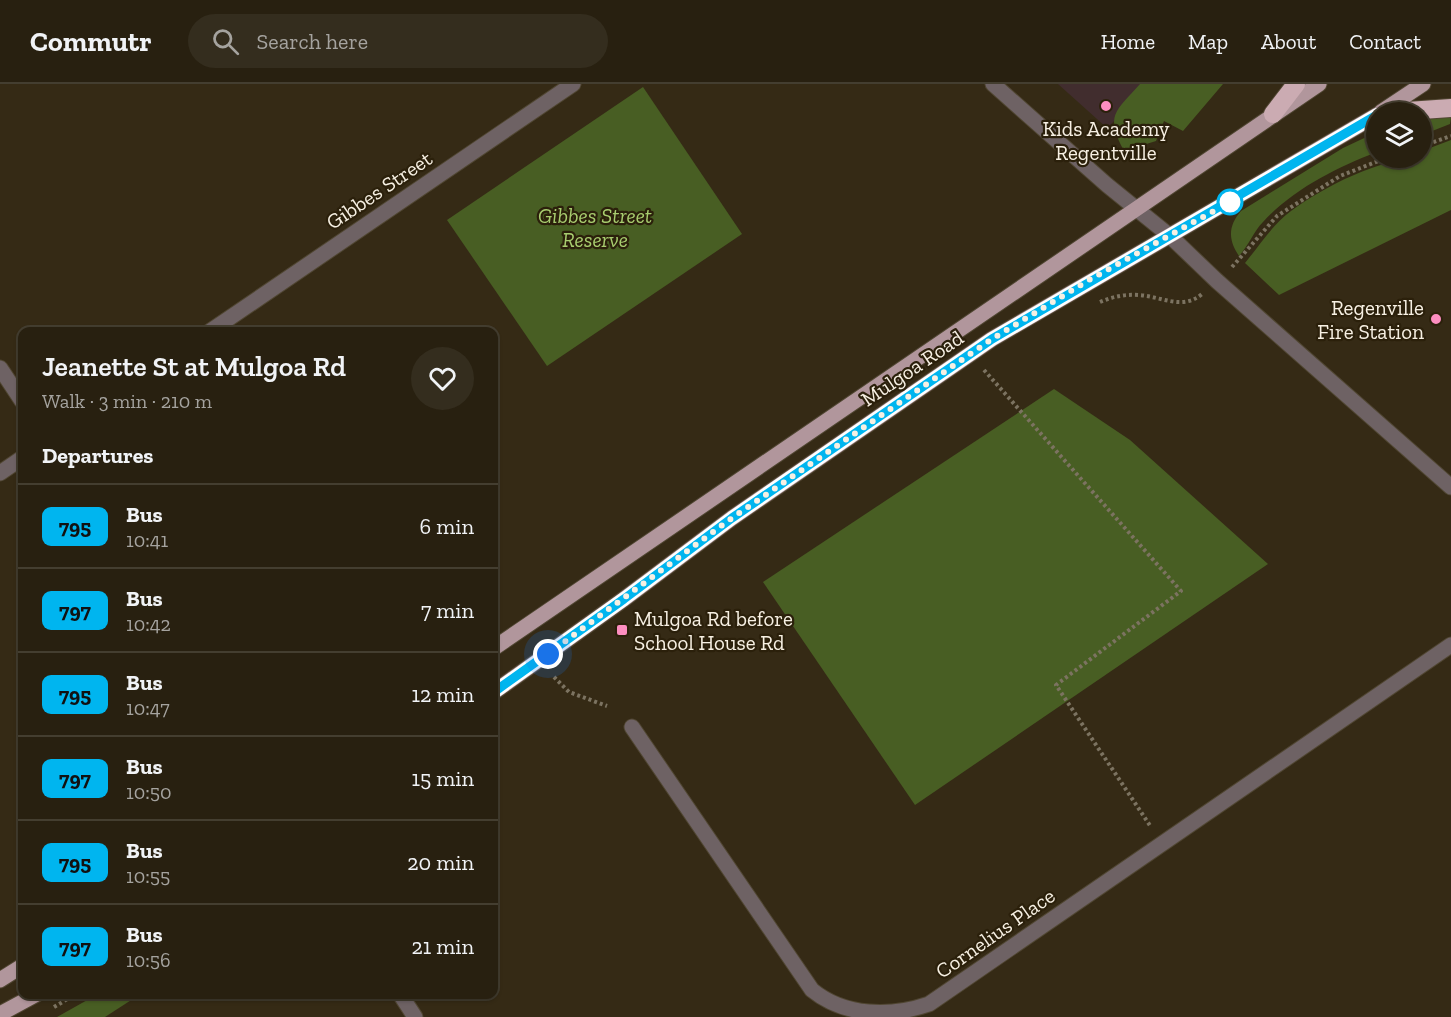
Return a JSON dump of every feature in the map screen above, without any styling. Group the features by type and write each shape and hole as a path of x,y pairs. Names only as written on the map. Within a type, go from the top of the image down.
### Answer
{"highway":[{"path":"1273,114 1296,84"},
{"path":"1432,109 1451,108"}],"main road":[{"name":"Mulgoa Road","path":"498,645 1318,84"},
{"path":"1396,102 1423,84"},
{"name":"Mulgoa Road","path":"498,689 732,518 992,339 1366,121"},
{"path":"0,981 18,969"},
{"path":"0,1014 28,999"}],"street":[{"name":"Gibbes Street","path":"216,327 573,84"},
{"path":"993,84 1170,236 1226,289 1451,488"},
{"path":"0,368 18,395"},
{"path":"0,473 18,461"},
{"name":"Cornelius Place","path":"632,727 804,981 822,998 849,1010 896,1015 914,1012 929,1004 1451,645"},
{"path":"403,999 415,1017"}],"path":[{"path":"1432,143 1451,136"},
{"path":"1240,260 1268,223 1277,216 1340,176 1366,166"},
{"path":"1097,304 1112,297 1136,295 1182,304 1190,303 1200,296"},
{"path":"974,377 994,364"},
{"path":"984,370 1181,591 1056,685 1162,842"},
{"path":"545,683 563,670"},
{"path":"554,677 569,692 607,706"}],"shaded area":[{"name":"Kids Academy Regentville","path":"1058,84 1152,84 1107,128"}],"green space":[{"path":"1140,84 1223,84 1183,131 1164,121 1156,141 1124,151 1118,139 1114,121 1119,108"},
{"name":"Gibbes Street Reserve","path":"643,87 742,234 547,366 447,220"},
{"path":"1444,115 1451,117 1450,124 1432,131 1432,117"},
{"path":"1366,137 1366,157 1331,172 1287,200 1260,226 1239,256 1231,239 1231,233 1234,222 1241,211 1343,148"},
{"path":"1451,140 1451,210 1279,295 1245,263 1284,217 1320,192 1371,168 1432,168 1432,147"},
{"path":"1054,389 1130,440 1268,564 915,805 763,582"},
{"path":"89,999 133,999 105,1017 57,1017"}],"bus line":[{"name":"795","path":"498,689 732,518 992,339 1089,280 1268,180 1366,122"}],"place":[{"name":"Kids Academy Regentville","path":"1106,106"},
{"name":"Regenville Fire Station","path":"1436,319"},
{"name":"Mulgoa Rd before School House Rd","path":"622,630"}],"route":[{"path":"548,654 732,518 992,339 1089,280 1230,202"}]}
